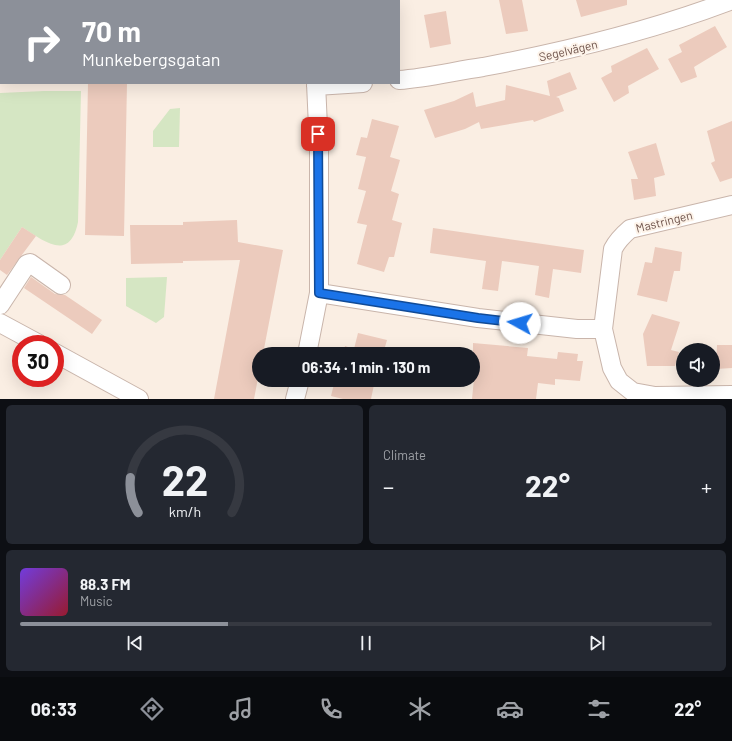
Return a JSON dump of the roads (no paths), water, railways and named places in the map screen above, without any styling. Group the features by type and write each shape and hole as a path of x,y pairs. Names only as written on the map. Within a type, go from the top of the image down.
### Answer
{"street":[{"name":"Segelvägen","path":"400,80 540,56 602,42 692,15 732,0"},
{"path":"308,347 319,293 319,149 316,85 340,84"},
{"name":"Mastringen","path":"603,329 613,249 622,236 630,229 732,205"},
{"path":"0,305 27,264 30,263 61,284"},
{"path":"319,293 478,318 577,329 603,329 612,368 619,381 633,392 655,396 732,395"},
{"path":"0,323 22,335"},
{"path":"64,358 139,399"},
{"path":"295,399 298,387"}]}
